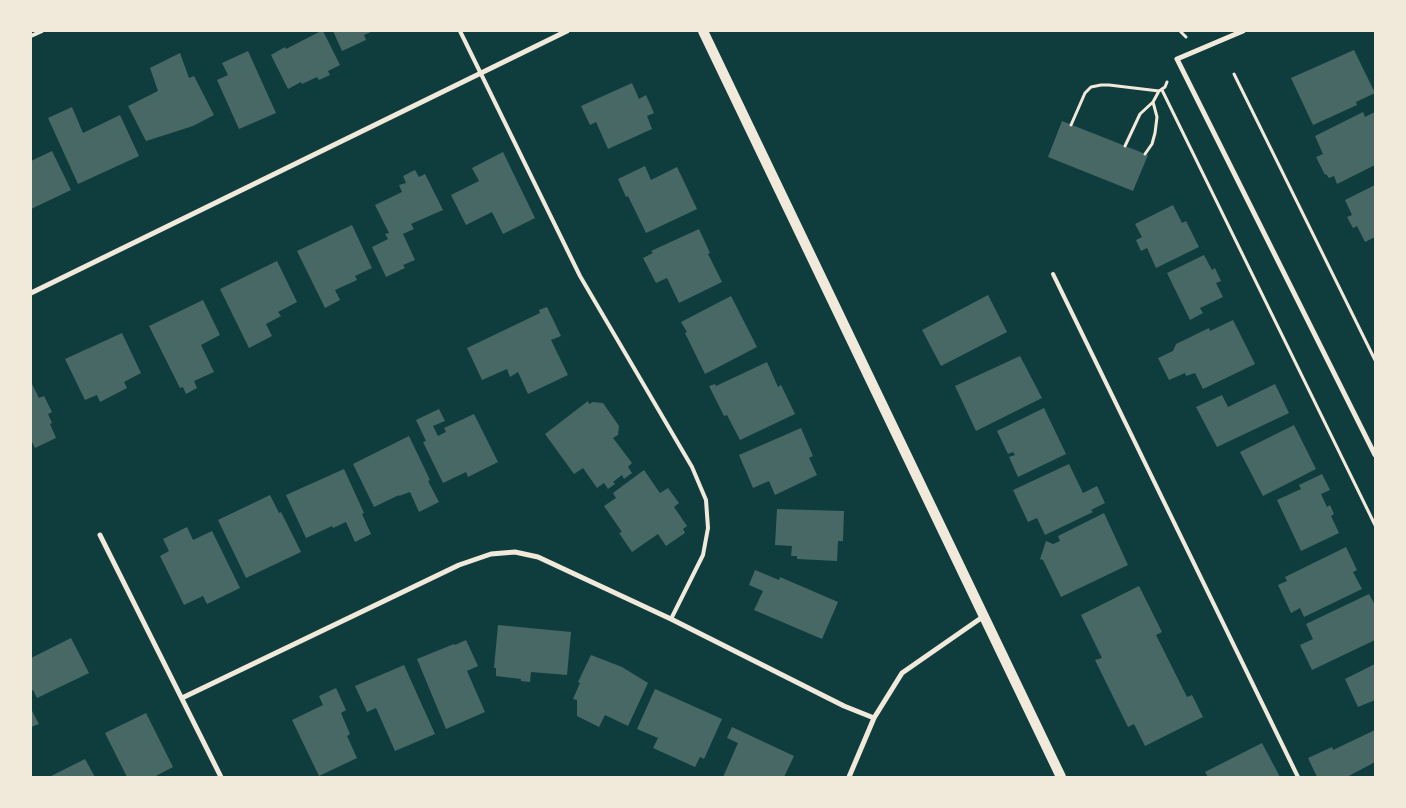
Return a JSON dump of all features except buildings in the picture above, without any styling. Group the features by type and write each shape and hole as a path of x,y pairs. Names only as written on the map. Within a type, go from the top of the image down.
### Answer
{"main road":[{"path":"703,31 1061,777"}],"street":[{"path":"31,293 567,31"},
{"path":"1243,31 1177,59 1375,455"},
{"path":"100,535 221,777"},
{"path":"182,698 460,565 491,554 515,552 538,557 671,619 844,706 874,718"},
{"path":"850,777 874,718 902,673 984,616"}],"lane":[{"path":"31,36 42,31"},
{"path":"460,31 580,276 692,467 706,500 708,528 703,556 671,619"},
{"path":"1053,274 1298,777"}],"path":[{"path":"1125,146 1140,114 1165,88 1177,59"},
{"path":"1234,74 1375,360"},
{"path":"1071,125 1084,94 1091,87 1109,85 1161,90"},
{"path":"1161,90 1375,525"},
{"path":"1145,154 1152,144 1155,133 1157,117 1153,102"}]}
